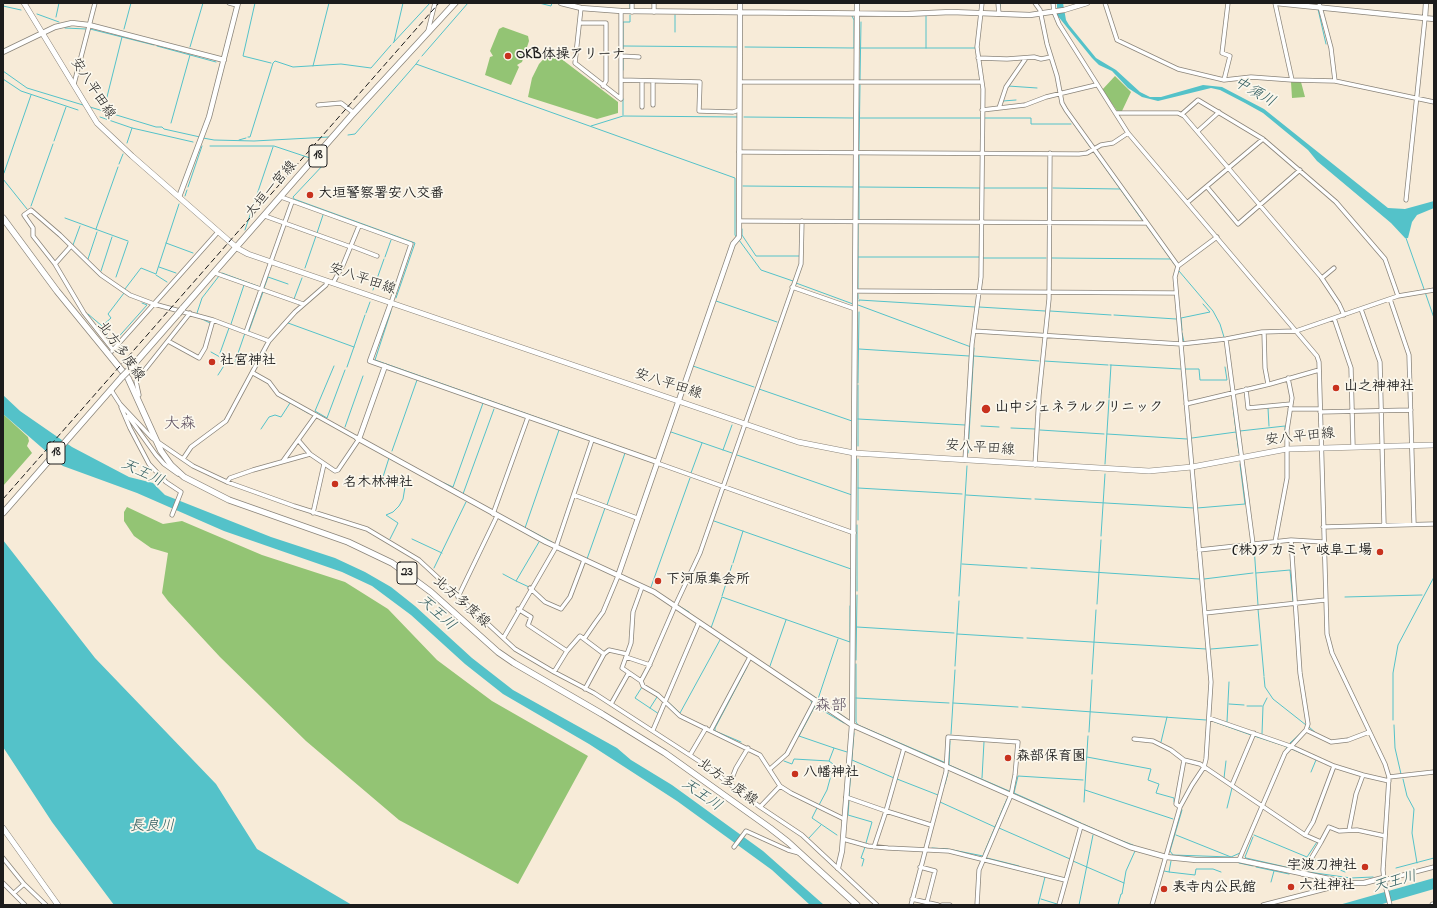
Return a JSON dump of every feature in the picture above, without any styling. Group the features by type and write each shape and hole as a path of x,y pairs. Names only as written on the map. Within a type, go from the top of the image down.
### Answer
{"main road":[{"name":"安八平田線","path":"24,3 90,113 114,140 237,248 248,254 271,262 798,442 854,453 1131,471 1192,468 1287,449 1382,445 1434,445"},
{"name":"大垣一宮線","path":"110,391 354,113 455,3"},
{"name":"北方多度線","path":"3,218 57,291 111,352 128,378 157,443 169,462 184,477 229,500 348,542 392,563 431,592 508,659 665,753 770,828 857,905"},
{"name":"18","path":"3,513 110,391"},
{"path":"3,828 57,905"}],"street":[{"path":"73,85 95,3"},
{"path":"179,197 201,143 224,60 237,4 229,3"},
{"path":"428,32 435,3"},
{"path":"561,3 581,8 632,12 857,14 951,12 982,14 1041,14 1064,10 1087,3"},
{"path":"589,9 590,3"},
{"path":"632,3 632,12"},
{"path":"654,3 654,12"},
{"path":"584,638 603,612 618,576 678,401 737,238 739,221 740,3"},
{"path":"838,868 843,839 852,725 858,3"},
{"path":"965,460 974,331 981,277 982,82 978,58 982,3"},
{"path":"998,3 999,14"},
{"path":"1035,3 1041,14 1057,76 1062,103 1178,266"},
{"path":"1053,3 1059,24 1096,85 1128,133 1317,356 1319,370 1323,542 1327,634 1329,644 1370,732 1389,779 1383,879 1390,905"},
{"path":"1105,3 1117,40 1169,65 1224,80 1251,78 1335,81 1434,102"},
{"path":"1224,80 1230,56 1222,53 1228,3"},
{"path":"1292,80 1276,3 1320,5 1434,19"},
{"path":"1406,200 1426,3"},
{"path":"1320,5 1331,48 1335,81"},
{"path":"581,8 575,64 621,99 621,11"},
{"path":"3,52 62,24 72,23 89,25 224,60"},
{"path":"580,23 606,23 606,81 603,86"},
{"path":"621,56 639,57"},
{"path":"978,58 1034,57 1041,59 1051,57"},
{"path":"999,108 1006,88 1026,58"},
{"path":"621,80 700,82 700,112 733,112 739,110"},
{"path":"642,81 642,107"},
{"path":"653,81 653,105"},
{"path":"740,82 982,82"},
{"path":"982,110 1025,105 1096,85"},
{"path":"1116,113 1182,114 1198,100 1263,139 1336,202 1385,259 1398,296"},
{"path":"318,105 341,103 354,113"},
{"path":"1198,131 1219,112"},
{"path":"1182,114 1322,278 1339,304 1344,315"},
{"path":"739,152 1079,154 1087,153 1094,148 1113,143 1128,133"},
{"path":"1188,202 1263,139"},
{"path":"1035,465 1044,336 1049,292 1050,153"},
{"path":"1207,187 1238,224 1300,170"},
{"path":"281,197 411,244 370,361 854,533"},
{"path":"246,332 292,202"},
{"path":"218,232 154,304 111,352 84,313 55,264 33,236 33,228 24,215 31,210 110,282 130,295 154,304 213,320 270,341"},
{"path":"265,216 377,256"},
{"path":"739,221 1147,223"},
{"path":"641,681 650,665 700,552 723,487 802,257 802,221"},
{"path":"183,459 192,447 226,421 253,373 263,351 270,341 295,312 330,282 343,266 359,226"},
{"path":"1152,905 1180,807 1204,766 1209,718 1211,682 1175,277 1178,266 1217,237"},
{"path":"55,264 71,246"},
{"path":"1322,278 1334,268"},
{"path":"215,273 304,304"},
{"path":"793,286 856,309"},
{"path":"974,331 1181,344 1226,339 1264,332 1296,331 1398,296 1434,290"},
{"path":"856,291 1176,293"},
{"path":"1390,299 1409,355 1414,524"},
{"path":"1361,309 1380,362 1384,525"},
{"path":"139,394 136,381 190,313"},
{"path":"1334,318 1350,362 1353,446"},
{"path":"168,341 199,358 205,348 213,320"},
{"path":"1264,332 1265,368 1268,384"},
{"path":"1226,339 1253,544"},
{"path":"298,440 310,454 335,471 338,470 358,439 384,366"},
{"path":"1186,404 1319,370"},
{"path":"253,373 269,382 278,394 495,515 556,547 654,592 852,725 1130,847 1166,857 1196,860 1239,860 1356,884 1434,867"},
{"path":"1275,542 1286,486 1287,430 1291,404 1288,378"},
{"path":"1246,389 1248,408 1291,404"},
{"path":"110,391 143,440 173,472 184,477"},
{"path":"120,404 157,443 193,466 227,482 314,513 352,523 378,535 419,560 515,648 611,704 690,755 760,807 802,835 877,905"},
{"path":"120,404 130,428 149,464 166,482 180,492 180,496 172,514"},
{"path":"1290,409 1320,411 1411,410"},
{"path":"283,461 316,415"},
{"path":"458,597 495,515 528,416"},
{"path":"504,637 530,588 556,547 592,440"},
{"path":"227,482 230,478 310,454"},
{"path":"314,513 324,464"},
{"path":"574,495 637,518"},
{"path":"1323,526 1434,524"},
{"path":"1199,550 1291,540 1323,542"},
{"path":"1239,860 1285,754 1290,746 1306,730 1308,724 1300,673 1294,604 1291,540"},
{"path":"530,588 545,602 561,609 570,597 584,560"},
{"path":"642,587 633,612 631,643 622,668 628,674 641,681 643,686 658,695 680,716 760,755 780,786 844,819"},
{"path":"1205,613 1325,600"},
{"path":"518,609 532,617 528,625 567,651"},
{"path":"653,730 699,622"},
{"path":"554,672 567,651 580,636 604,654"},
{"path":"585,689 604,654 609,650 650,665"},
{"path":"711,730 750,657"},
{"path":"611,704 628,674"},
{"path":"770,769 787,754 815,701"},
{"path":"1209,718 1290,746 1334,766 1363,775 1389,779 1434,772"},
{"path":"690,755 706,728"},
{"path":"1306,730 1311,734 1331,742 1348,740 1370,732"},
{"path":"1232,785 1254,734"},
{"path":"910,905 947,767 948,737 1018,742 1015,776 1011,795 979,870 978,905"},
{"path":"1134,738 1153,741 1171,750 1184,760 1204,766 1305,835 1321,842"},
{"path":"730,784 748,748"},
{"path":"874,847 904,748"},
{"path":"1180,807 1176,804 1184,760"},
{"path":"1305,835 1313,822 1334,766"},
{"path":"1349,830 1356,794 1363,775"},
{"path":"760,807 780,786"},
{"path":"846,797 932,825"},
{"path":"1059,905 1081,826"},
{"path":"1302,874 1329,827 1339,830 1349,830 1385,836"},
{"path":"734,847 746,831 788,850 799,853"},
{"path":"843,839 874,847 949,851 1065,880"},
{"path":"4,859 24,884 46,905"},
{"path":"920,867 935,870 927,902"},
{"path":"1263,905 1333,887 1334,880"},
{"path":"3,883 25,905"},
{"path":"14,893 24,884"},
{"path":"912,899 938,905"},
{"path":"942,905 950,905"}],"green space":[{"name":"OKB体操アリーナ","path":"503,27 528,36 529,41 522,62 517,65 519,67 511,85 485,75 490,57 493,56 490,51 499,29"},
{"path":"551,51 618,102 618,113 597,119 528,97 532,78 539,64"},
{"path":"1115,76 1131,92 1122,111 1118,112 1102,90"},
{"path":"1291,82 1301,82 1305,97 1292,98"},
{"path":"3,414 28,437 29,441 27,446 32,453 3,486"},
{"path":"127,507 163,524 182,521 262,555 345,582 388,609 437,660 492,701 588,756 518,884 399,820 306,741 220,657 168,601 162,593 168,553 151,548 134,536 124,521 124,512"}],"water":[{"path":"1057,3 1063,3 1066,20 1069,25 1096,58 1116,70 1140,92 1150,97 1161,97 1203,85 1222,87 1264,109 1388,208 1405,209 1434,201 1434,208 1417,215 1412,222 1408,238 1405,238 1391,223 1317,161 1308,150 1263,113 1245,103 1220,90 1211,88 1158,101 1142,97 1128,88 1112,71 1099,65 1092,58 1057,15"},
{"path":"3,395 20,411 72,447 129,477 153,483 165,495 271,537 335,558 365,572 391,587 415,606 472,658 513,690 617,748 631,760 672,785 763,851 824,905 810,905 772,870 677,801 589,744 503,694 465,664 411,615 372,586 342,572 224,531 137,493 63,466 3,414"},
{"name":"長良川","path":"3,540 95,658 216,784 257,849 352,905 114,905 52,822 3,747"},
{"name":"天王川","path":"1434,878 1434,889 1379,905 1339,905"}],"waterway":[{"path":"56,17 59,3"},
{"path":"124,29 131,3"},
{"path":"190,47 203,3"},
{"path":"255,3 243,56 271,63"},
{"path":"313,66 329,3"},
{"path":"394,42 403,3"},
{"path":"393,43 430,3"},
{"path":"422,56 468,3"},
{"path":"539,3 551,6 552,3"},
{"path":"630,3 630,8"},
{"path":"1000,3 1000,10"},
{"path":"3,6 21,10"},
{"path":"1318,9 1326,44"},
{"path":"37,14 59,22"},
{"path":"623,53 623,22 630,22 630,15"},
{"path":"675,15 675,32"},
{"path":"745,47 854,48 854,20 852,16"},
{"path":"926,16 926,48"},
{"path":"860,81 861,22"},
{"path":"65,28 86,29"},
{"path":"90,29 154,45"},
{"path":"105,105 122,37"},
{"path":"248,137 250,137 273,63 275,61 293,67 341,64 371,68 391,45"},
{"path":"157,46 216,62"},
{"path":"623,46 737,47"},
{"path":"860,48 975,48"},
{"path":"171,123 190,55"},
{"path":"623,59 623,70"},
{"path":"416,64 419,60"},
{"path":"348,135 355,134 416,64 735,178 735,235 737,238"},
{"path":"3,71 27,88 83,105"},
{"path":"3,79 21,91 78,110"},
{"path":"859,150 860,85"},
{"path":"1008,86 1037,88"},
{"path":"4,173 31,95"},
{"path":"623,99 623,115"},
{"path":"1003,101 1016,100"},
{"path":"54,141 66,107"},
{"path":"90,107 156,127 162,127 164,129 200,137"},
{"path":"591,126 623,116 737,117"},
{"path":"100,117 132,128 193,142"},
{"path":"744,117 853,118"},
{"path":"1069,117 1091,148"},
{"path":"859,118 980,118"},
{"path":"984,118 1031,118 1031,124 1071,124"},
{"path":"127,143 132,128"},
{"path":"203,138 214,140 254,141 329,137"},
{"path":"239,140 246,138"},
{"path":"31,206 53,144"},
{"path":"188,187 202,146"},
{"path":"210,146 274,146 310,158"},
{"path":"245,230 273,147"},
{"path":"1094,152 1143,221"},
{"path":"119,164 123,154"},
{"path":"859,155 859,220"},
{"path":"325,163 293,197 294,199 415,243 396,298"},
{"path":"96,229 118,167"},
{"path":"3,179 27,209"},
{"path":"743,186 853,187"},
{"path":"859,187 980,188"},
{"path":"984,188 1047,188"},
{"path":"1053,188 1120,189"},
{"path":"185,196 187,190"},
{"path":"125,289 141,268 156,274 179,204"},
{"path":"317,233 323,215"},
{"path":"65,218 128,241"},
{"path":"858,224 858,289"},
{"path":"73,245 80,226"},
{"path":"1147,226 1175,265"},
{"path":"742,229 742,235 756,256 799,256"},
{"path":"88,259 97,232"},
{"path":"305,268 316,236"},
{"path":"101,271 112,237"},
{"path":"1406,238 1424,289"},
{"path":"385,257 391,240"},
{"path":"739,240 761,270 793,281"},
{"path":"116,277 128,242"},
{"path":"166,243 193,253"},
{"path":"858,257 979,257"},
{"path":"983,258 1046,258"},
{"path":"1052,258 1170,259"},
{"path":"373,290 384,259"},
{"path":"159,267 176,273"},
{"path":"1179,271 1213,311 1220,324 1224,337"},
{"path":"222,273 260,287"},
{"path":"156,275 167,282"},
{"path":"197,313 202,298 219,276"},
{"path":"264,288 268,277 288,284"},
{"path":"294,299 302,278"},
{"path":"796,283 853,304"},
{"path":"231,324 244,285"},
{"path":"249,331 263,292"},
{"path":"1425,292 1434,318"},
{"path":"124,293 108,314 111,318 102,326 111,343 114,342 147,305 142,303"},
{"path":"858,294 858,299"},
{"path":"716,301 777,322"},
{"path":"859,301 975,307"},
{"path":"366,313 370,302"},
{"path":"1182,330 1181,318 1210,312 1203,304"},
{"path":"858,305 971,347"},
{"path":"979,307 1045,311"},
{"path":"391,311 375,360 643,455"},
{"path":"1050,311 1111,315"},
{"path":"858,383 859,312"},
{"path":"88,314 102,326"},
{"path":"347,367 365,315"},
{"path":"1114,315 1176,319"},
{"path":"200,318 210,323"},
{"path":"288,323 354,347"},
{"path":"220,353 229,328"},
{"path":"235,362 245,333"},
{"path":"1182,333 1184,342"},
{"path":"968,453 974,348"},
{"path":"859,349 969,356"},
{"path":"211,352 227,361"},
{"path":"974,356 1039,361"},
{"path":"218,375 227,361 235,364"},
{"path":"1044,361 1108,365"},
{"path":"1110,365 1181,369"},
{"path":"1109,398 1111,365"},
{"path":"334,366 315,411 327,418 345,370"},
{"path":"693,366 754,387"},
{"path":"1185,369 1199,369 1200,380 1227,380 1225,367"},
{"path":"345,427 363,376"},
{"path":"392,451 417,380"},
{"path":"858,385 858,446"},
{"path":"759,389 852,421"},
{"path":"277,395 308,413"},
{"path":"1105,464 1109,400"},
{"path":"261,429 269,417 275,415 281,417 290,403"},
{"path":"444,483 453,487 483,403"},
{"path":"1233,407 1236,431"},
{"path":"1268,408 1269,426"},
{"path":"463,494 494,409"},
{"path":"858,419 965,425"},
{"path":"723,450 732,425"},
{"path":"981,426 999,427"},
{"path":"1240,431 1285,426 1285,430"},
{"path":"1011,428 1035,429"},
{"path":"525,528 559,430"},
{"path":"1040,430 1104,434"},
{"path":"671,432 732,453"},
{"path":"1192,438 1236,432 1239,453"},
{"path":"1107,434 1187,439"},
{"path":"691,473 702,443"},
{"path":"607,505 625,453"},
{"path":"737,455 852,495"},
{"path":"389,458 382,480 405,487 403,499 399,506 393,512 386,515 398,523 390,539"},
{"path":"858,459 858,520"},
{"path":"1197,508 1245,504 1240,464"},
{"path":"959,596 967,466"},
{"path":"1101,536 1105,474"},
{"path":"651,587 690,478"},
{"path":"433,482 437,485"},
{"path":"858,488 962,494"},
{"path":"455,489 470,498"},
{"path":"966,495 1031,499"},
{"path":"1035,499 1194,508"},
{"path":"434,568 466,502"},
{"path":"587,559 605,508"},
{"path":"714,521 851,569"},
{"path":"518,524 552,542"},
{"path":"857,525 857,591"},
{"path":"733,563 743,531"},
{"path":"412,539 442,553"},
{"path":"1097,604 1101,540"},
{"path":"529,587 516,581 539,542"},
{"path":"1254,546 1258,605"},
{"path":"962,564 1027,568"},
{"path":"722,596 732,565"},
{"path":"1031,568 1199,579"},
{"path":"1256,573 1290,570 1293,601"},
{"path":"1204,579 1253,573"},
{"path":"503,574 516,581"},
{"path":"1393,720 1393,673 1398,645 1434,577"},
{"path":"856,660 857,595"},
{"path":"1345,597 1422,595"},
{"path":"711,628 722,597 850,642 850,606"},
{"path":"955,666 959,601"},
{"path":"679,606 689,612"},
{"path":"1258,609 1264,676"},
{"path":"1092,674 1096,610"},
{"path":"770,666 786,620"},
{"path":"857,627 954,633"},
{"path":"957,634 1023,638"},
{"path":"1027,638 1206,649"},
{"path":"818,699 838,639"},
{"path":"668,702 680,713 720,640"},
{"path":"1211,649 1258,645"},
{"path":"856,664 856,722 858,725 946,763"},
{"path":"741,742 715,731 715,728 747,667"},
{"path":"951,734 955,670"},
{"path":"784,677 798,686"},
{"path":"1264,677 1265,687 1273,699 1306,725"},
{"path":"1089,732 1092,680"},
{"path":"1227,722 1229,682"},
{"path":"642,687 635,698 659,714"},
{"path":"801,688 846,718"},
{"path":"650,708 657,697"},
{"path":"856,698 949,703"},
{"path":"1262,734 1263,706 1267,698"},
{"path":"795,735 812,704 811,701"},
{"path":"953,703 1018,707"},
{"path":"1229,704 1244,705"},
{"path":"819,805 827,790 830,779 833,764 829,761 834,748 799,736 815,706 844,723"},
{"path":"1247,706 1262,706"},
{"path":"1022,707 1206,720"},
{"path":"1161,742 1167,717"},
{"path":"1212,721 1251,735"},
{"path":"1394,725 1395,748 1401,774"},
{"path":"1309,727 1317,734"},
{"path":"1290,743 1302,732"},
{"path":"849,796 854,733"},
{"path":"1084,802 1088,736"},
{"path":"1254,736 1285,746 1287,747 1285,751"},
{"path":"950,741 949,765 1009,791"},
{"path":"982,778 984,742"},
{"path":"834,748 847,752"},
{"path":"1292,749 1303,754"},
{"path":"1087,757 1151,769 1148,780 1159,784 1156,793 1174,798 1174,802"},
{"path":"784,761 792,764 794,759 829,761"},
{"path":"852,760 894,778"},
{"path":"1311,772 1316,760"},
{"path":"1224,778 1226,761"},
{"path":"945,784 948,773"},
{"path":"1081,823 1014,793 1018,776 1083,780"},
{"path":"897,779 938,795"},
{"path":"1403,779 1407,796 1414,809 1412,833 1417,863"},
{"path":"1227,808 1232,788"},
{"path":"1085,790 1173,819"},
{"path":"940,802 995,827 1007,799"},
{"path":"849,801 848,815 872,822 866,843"},
{"path":"817,808 812,818 837,835"},
{"path":"1182,810 1170,851 1173,855 1231,857 1240,853"},
{"path":"1083,824 1112,837"},
{"path":"809,838 821,825"},
{"path":"984,853 995,827"},
{"path":"999,828 1070,859"},
{"path":"1079,905 1093,835"},
{"path":"1176,835 1231,857"},
{"path":"1254,835 1307,857 1317,842"},
{"path":"1253,837 1245,857 1246,858 1299,870"},
{"path":"1117,839 1133,845"},
{"path":"862,866 864,859 861,858 865,847"},
{"path":"932,848 948,849"},
{"path":"953,850 983,856"},
{"path":"1118,905 1122,894 1126,871 1135,851"},
{"path":"987,858 1019,866"},
{"path":"1396,868 1434,858"},
{"path":"1313,859 1345,872"},
{"path":"1073,861 1124,883"},
{"path":"1171,861 1169,872 1195,875 1196,869 1213,869 1221,872"},
{"path":"1239,863 1253,866"},
{"path":"1256,867 1289,874"},
{"path":"1019,870 1045,877 1038,905"},
{"path":"1164,871 1169,872"},
{"path":"1271,882 1274,871"},
{"path":"1308,872 1351,878 1373,877"},
{"path":"1041,899 1057,904"}],"railway":[{"path":"3,499 439,3"}],"place":[{"name":"OKB体操アリーナ","path":"508,56"},
{"name":"大垣警察署安八交番","path":"310,195"},
{"name":"社宮神社","path":"212,362"},
{"name":"山之神神社","path":"1336,388"},
{"name":"山中ジェネラルクリニック","path":"986,409"},
{"name":"名木林神社","path":"335,484"},
{"name":"(株)タカミヤ 岐阜工場","path":"1380,552"},
{"name":"下河原集会所","path":"658,581"},
{"name":"森部保育園","path":"1008,758"},
{"name":"八幡神社","path":"795,774"},
{"name":"宇波刀神社","path":"1365,867"},
{"name":"六社神社","path":"1291,887"},
{"name":"表寺内公民館","path":"1164,889"}],"district":[{"name":"大森","path":"180,425"},
{"name":"森部","path":"831,707"}],"water label":[{"name":"中須川","path":"1254,93"}]}
